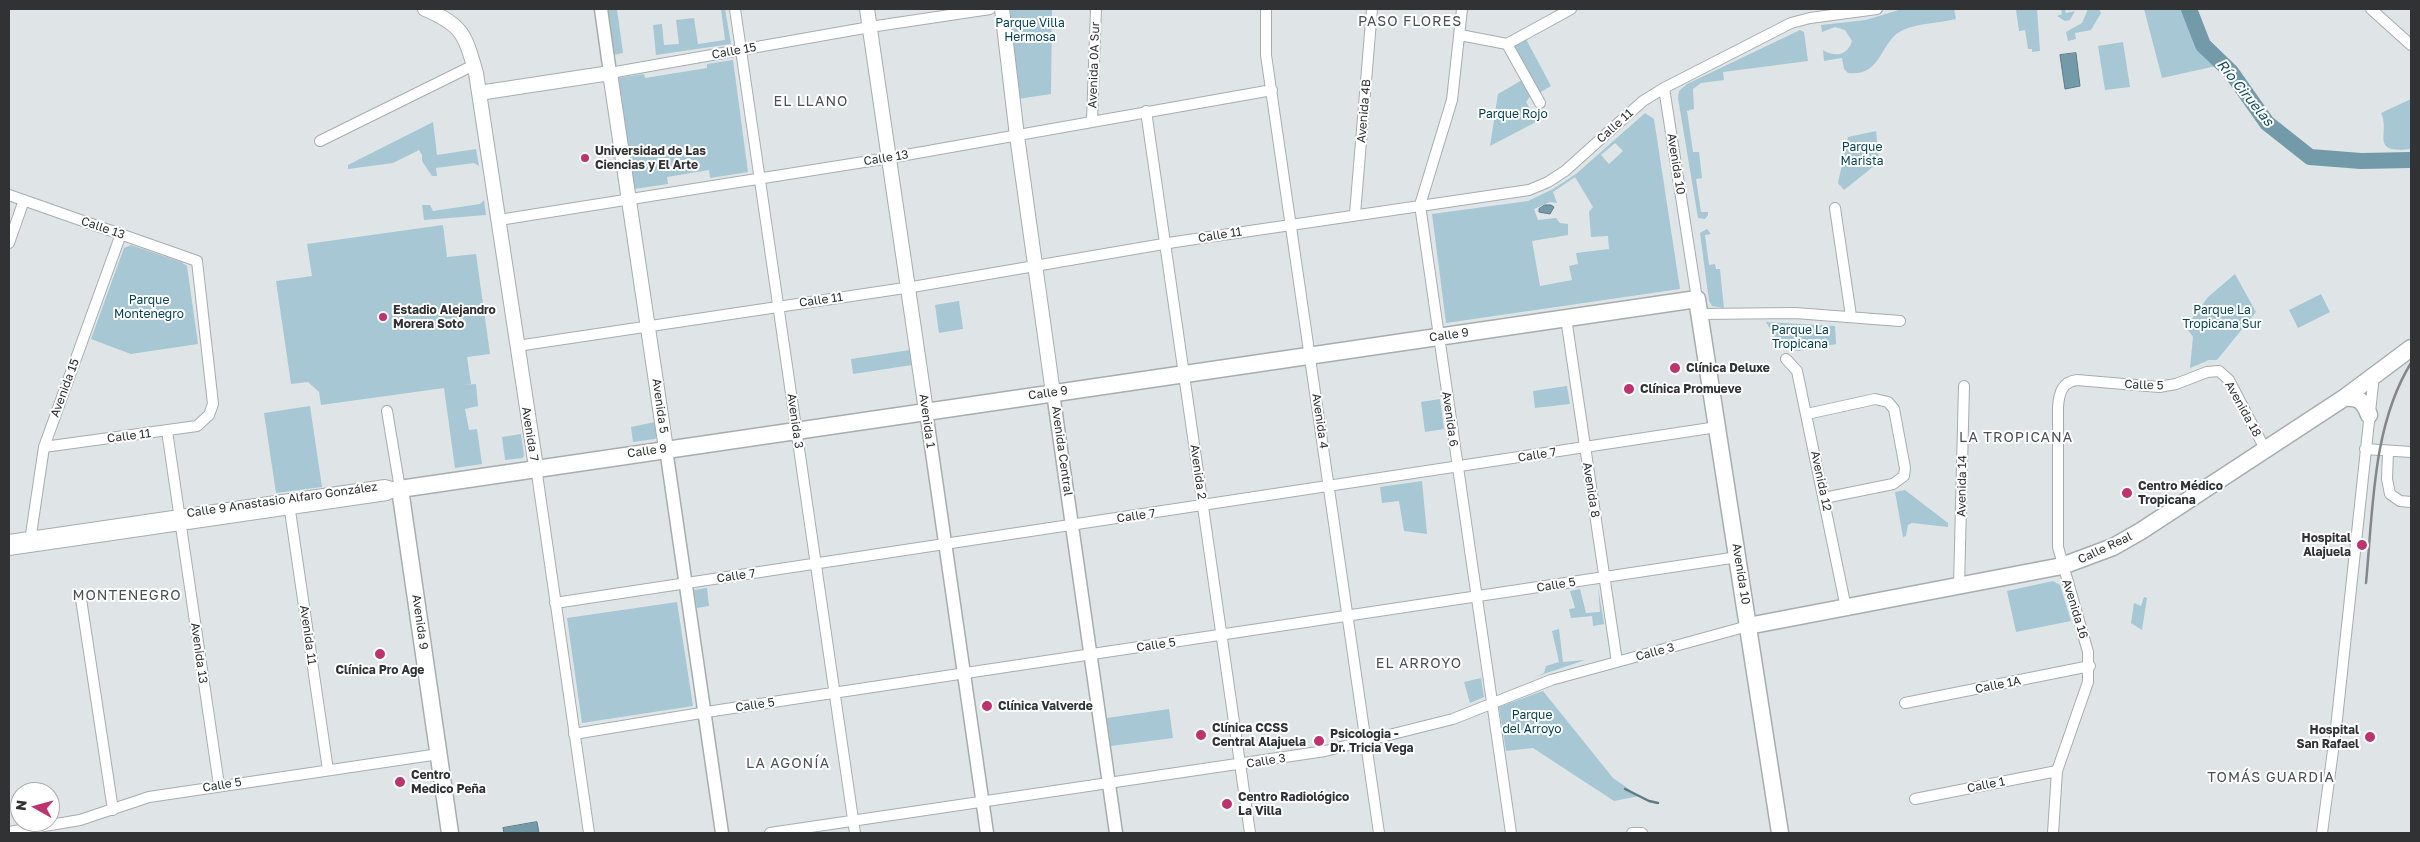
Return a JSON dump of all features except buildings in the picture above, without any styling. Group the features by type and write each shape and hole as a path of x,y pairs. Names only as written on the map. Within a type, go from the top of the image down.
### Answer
{"main road":[{"name":"Avenida 7","path":"425,9 450,22 465,37 474,65 536,467"},
{"name":"Avenida 1","path":"867,9 926,411"},
{"name":"Avenida Central","path":"1002,9 1017,136 1053,393"},
{"name":"Calle 15","path":"479,93 610,73"},
{"name":"Avenida 5","path":"610,73 666,449"},
{"name":"Calle 9","path":"400,488 1566,318 1698,307"},
{"name":"Avenida 10","path":"1698,307 1780,833"},
{"name":"Calle Real","path":"1748,626 2062,566 2083,560 2125,541 2344,398 2411,348"},
{"path":"2344,398 2360,399 2364,403 2369,415"},
{"name":"Avenida 9","path":"400,488 450,833"}],"street":[{"name":"Avenida 5","path":"601,9 610,73"},
{"name":"Avenida 3","path":"735,9 855,833"},
{"name":"Calle 15","path":"610,73 870,27 990,9"},
{"name":"Avenida 0A Sur","path":"1092,121 1096,9"},
{"name":"Avenida 4","path":"1266,9 1265,44 1380,833"},
{"name":"Avenida 4B","path":"1355,214 1372,9"},
{"name":"Avenida 6","path":"1462,9 1452,100 1420,205 1511,833"},
{"path":"1460,35 1507,44 1571,9"},
{"name":"Calle 11","path":"517,346 907,287 1355,214 1520,192 1540,186 1565,170 1643,101 1664,88 1791,23 1846,11 1876,9"},
{"path":"2371,9 2411,45"},
{"path":"1507,44 1540,103"},
{"path":"320,141 474,65"},
{"name":"Avenida 10","path":"1664,88 1698,307"},
{"name":"Calle 13","path":"499,220 889,158 1272,90"},
{"name":"Avenida 2","path":"1146,111 1250,833"},
{"name":"Calle 13","path":"9,195 197,261 213,404 209,415"},
{"path":"9,244 24,200"},
{"path":"1835,208 1851,316"},
{"name":"Avenida 15","path":"30,542 44,447 121,234"},
{"path":"1698,307 1851,316 1900,321"},
{"name":"Avenida 8","path":"1566,318 1617,662"},
{"name":"Avenida 12","path":"1786,359 1797,371 1846,608"},
{"name":"Calle 5","path":"2067,383 2078,380 2159,387 2176,384 2207,372 2219,371"},
{"name":"Avenida 18","path":"2219,371 2228,380 2265,449"},
{"path":"2322,833 2336,728 2374,374"},
{"name":"Avenida 16","path":"2053,833 2057,771 2088,682 2090,666 2088,652 2058,547 2058,407 2061,391 2067,383"},
{"name":"Avenida 14","path":"1960,586 1964,386"},
{"name":"Avenida Central","path":"1053,393 1116,833"},
{"path":"1807,414 1875,399 1888,402 1894,409 1906,468 1904,476 1894,484 1824,498"},
{"name":"Avenida 9","path":"387,411 400,488"},
{"name":"Avenida 1","path":"926,411 987,833"},
{"name":"Calle 11","path":"44,447 197,426 209,415"},
{"name":"Calle 7","path":"555,603 1717,427"},
{"name":"Avenida 13","path":"167,431 218,786"},
{"name":"Avenida 5","path":"666,449 722,833"},
{"path":"2365,450 2411,452"},
{"path":"2388,452 2388,490 2395,499 2411,502"},
{"name":"Avenida 7","path":"536,467 589,833"},
{"name":"Calle 9 Anastasio Alfaro González","path":"9,550 30,542 289,505 385,485 400,488"},
{"name":"Avenida 11","path":"289,505 328,770"},
{"name":"Calle 9 Anastasio Alfaro González","path":"9,540 30,542"},
{"name":"Calle 5","path":"574,734 1738,557"},
{"path":"81,599 113,810"},
{"name":"Calle 3","path":"770,833 1308,754 1445,721 1551,680 1748,626"},
{"name":"Calle 1A","path":"1905,703 2090,666"},
{"name":"Calle 5","path":"9,832 80,820 148,798 439,754"},
{"name":"Calle 1","path":"1915,799 1957,787 2057,771"}],"green space":[{"path":"607,9 617,9 623,53 614,55"},
{"path":"721,9 725,9 731,44 656,55 653,25 662,24 664,45 679,44 676,20 694,18 698,44 725,40"},
{"name":"Parque Villa Hermosa","path":"1006,9 1052,9 1051,94 1018,99"},
{"path":"1902,9 1954,9 1956,19 1903,30 1895,35 1880,57 1868,70 1859,73 1848,73 1844,69 1842,58 1824,61 1823,50 1832,54 1840,54 1850,46 1852,41 1845,30 1835,27 1822,32 1821,25 1866,20"},
{"path":"2037,9 2040,51 2032,52 2032,49 2028,49 2025,30 2019,31 2016,10"},
{"path":"2061,9 2065,9 2066,13 2075,11 2070,20 2065,21 2057,16 2062,14"},
{"path":"2088,9 2099,9 2101,13 2091,30 2075,33 2076,39 2068,41 2066,32 2082,23"},
{"path":"2144,9 2183,9 2199,48 2216,66 2162,78"},
{"path":"1800,30 1804,32 1808,61 1723,72 1724,80 1701,83 1693,89 1694,109 1687,111 1693,152 1699,152 1702,178 1696,179 1701,212 1708,212 1705,219 1698,218 1678,98 1679,91 1687,84"},
{"path":"1526,39 1551,86 1539,93 1514,46"},
{"path":"2123,42 2130,87 2105,90 2098,46"},
{"path":"733,60 748,172 710,178 709,170 667,177 668,184 634,189 617,78 644,74 645,78 707,68 707,64"},
{"name":"Parque Rojo","path":"1522,80 1531,95 1526,102 1538,121 1490,146 1498,94"},
{"path":"2411,99 2411,149 2398,150 2390,148 2385,145 2381,113"},
{"path":"1645,113 1654,119 1680,289 1446,323 1432,214 1528,201 1553,189 1576,174","holes":["1615,143 1623,151 1609,164 1601,155","1575,177 1593,207 1589,212 1591,237 1608,236 1609,249 1576,253 1578,264 1569,266 1572,280 1540,286 1532,241 1568,235 1568,224 1560,223 1556,218 1538,220 1534,209 1550,202 1557,203 1553,192"]},
{"path":"433,122 437,155 476,149 479,166 474,163 436,168 437,176 432,176 422,161 422,155 419,150 393,163 348,169 348,165"},
{"name":"Parque Marista","path":"1876,131 1879,162 1844,190 1838,183 1848,137"},
{"path":"484,200 486,215 424,220 422,205 430,205 433,211 480,204"},
{"name":"Estadio Alejandro Morera Soto","path":"443,225 447,257 476,254 490,354 467,357 471,384 462,385 476,384 478,406 465,409 469,430 477,429 482,464 455,468 444,388 321,405 319,392 308,382 291,384 276,281 312,276 307,244"},
{"path":"1707,229 1711,234 1705,235 1709,265 1715,264 1716,269 1720,269 1724,308 1712,306 1709,301 1700,233"},
{"name":"Parque Montenegro","path":"131,245 181,262 187,266 198,344 131,354 91,339 124,248"},
{"name":"Parque La Tropicana Sur","path":"2235,274 2256,312 2217,360 2209,360 2190,368 2193,337 2186,327 2208,297"},
{"path":"2321,294 2330,312 2298,328 2289,310"},
{"path":"959,301 963,329 939,333 935,305"},
{"name":"Parque La Tropicana","path":"1766,322 1835,326 1836,344 1798,351 1781,347"},
{"path":"910,350 912,365 853,374 851,359"},
{"path":"1567,386 1570,404 1535,408 1533,391"},
{"path":"1440,399 1444,429 1425,432 1421,402"},
{"path":"310,406 322,487 276,493 264,413"},
{"path":"655,422 657,436 655,439 633,442 631,427"},
{"path":"521,434 523,458 505,460 502,437"},
{"path":"1422,481 1427,534 1404,531 1399,501 1382,503 1380,487"},
{"path":"1905,490 1948,523 1948,527 1912,523 1908,525 1906,536 1903,537 1895,492"},
{"path":"2053,581 2060,585 2071,621 2016,632 2007,591"},
{"path":"1598,587 1604,624 1593,626 1592,616 1571,618 1569,609 1575,608 1570,591 1580,589 1586,613 1600,612"},
{"path":"707,588 709,606 697,608 694,590"},
{"path":"2144,597 2147,598 2142,630 2131,623 2134,603 2141,606"},
{"path":"677,602 693,706 582,723 567,618"},
{"path":"1559,629 1563,662 1585,660 1532,678 1544,673 1546,666 1559,662 1552,631"},
{"path":"1481,678 1484,697 1470,703 1464,682"},
{"name":"Parque del Arroyo","path":"1543,691 1613,778 1639,796 1614,801 1533,748 1506,751 1499,707"},
{"path":"1169,709 1173,738 1111,746 1107,718"}],"shaded area":[{"path":"2076,53 2080,86 2065,89 2060,55"},
{"path":"1545,205 1554,207 1550,214 1539,212 1539,209"},
{"path":"537,822 539,833 504,833 503,828"}],"waterway":[{"name":"Río Ciruelas","path":"2189,9 2203,45 2231,72 2267,123 2310,157 2361,161 2411,160"},
{"path":"1625,789 1649,801 1658,803"}],"railway":[{"path":"2366,583 2373,498 2381,441 2388,414 2398,388 2411,363"}],"place":[{"name":"Universidad de Las Ciencias y El Arte","path":"585,158"},
{"name":"Estadio Alejandro Morera Soto","path":"383,317"},
{"name":"Clínica Deluxe","path":"1675,368"},
{"name":"Clínica Promueve","path":"1629,389"},
{"name":"Centro Médico Tropicana","path":"2127,493"},
{"name":"Hospital Alajuela","path":"2362,545"},
{"name":"Clínica Pro Age","path":"380,654"},
{"name":"Clínica Valverde","path":"987,706"},
{"name":"Clínica CCSS Central Alajuela","path":"1201,735"},
{"name":"Hospital San Rafael","path":"2370,737"},
{"name":"Psicologia - Dr. Tricia Vega","path":"1319,741"},
{"name":"Centro Medico Peña","path":"400,782"},
{"name":"Centro Radiológico La Villa","path":"1227,804"}],"district":[{"name":"PASO FLORES","path":"1410,22"},
{"name":"EL LLANO","path":"811,102"},
{"name":"LA TROPICANA","path":"2016,438"},
{"name":"MONTENEGRO","path":"127,596"},
{"name":"EL ARROYO","path":"1419,664"},
{"name":"LA AGONÍA","path":"788,764"},
{"name":"TOMÁS GUARDIA","path":"2271,778"}]}
